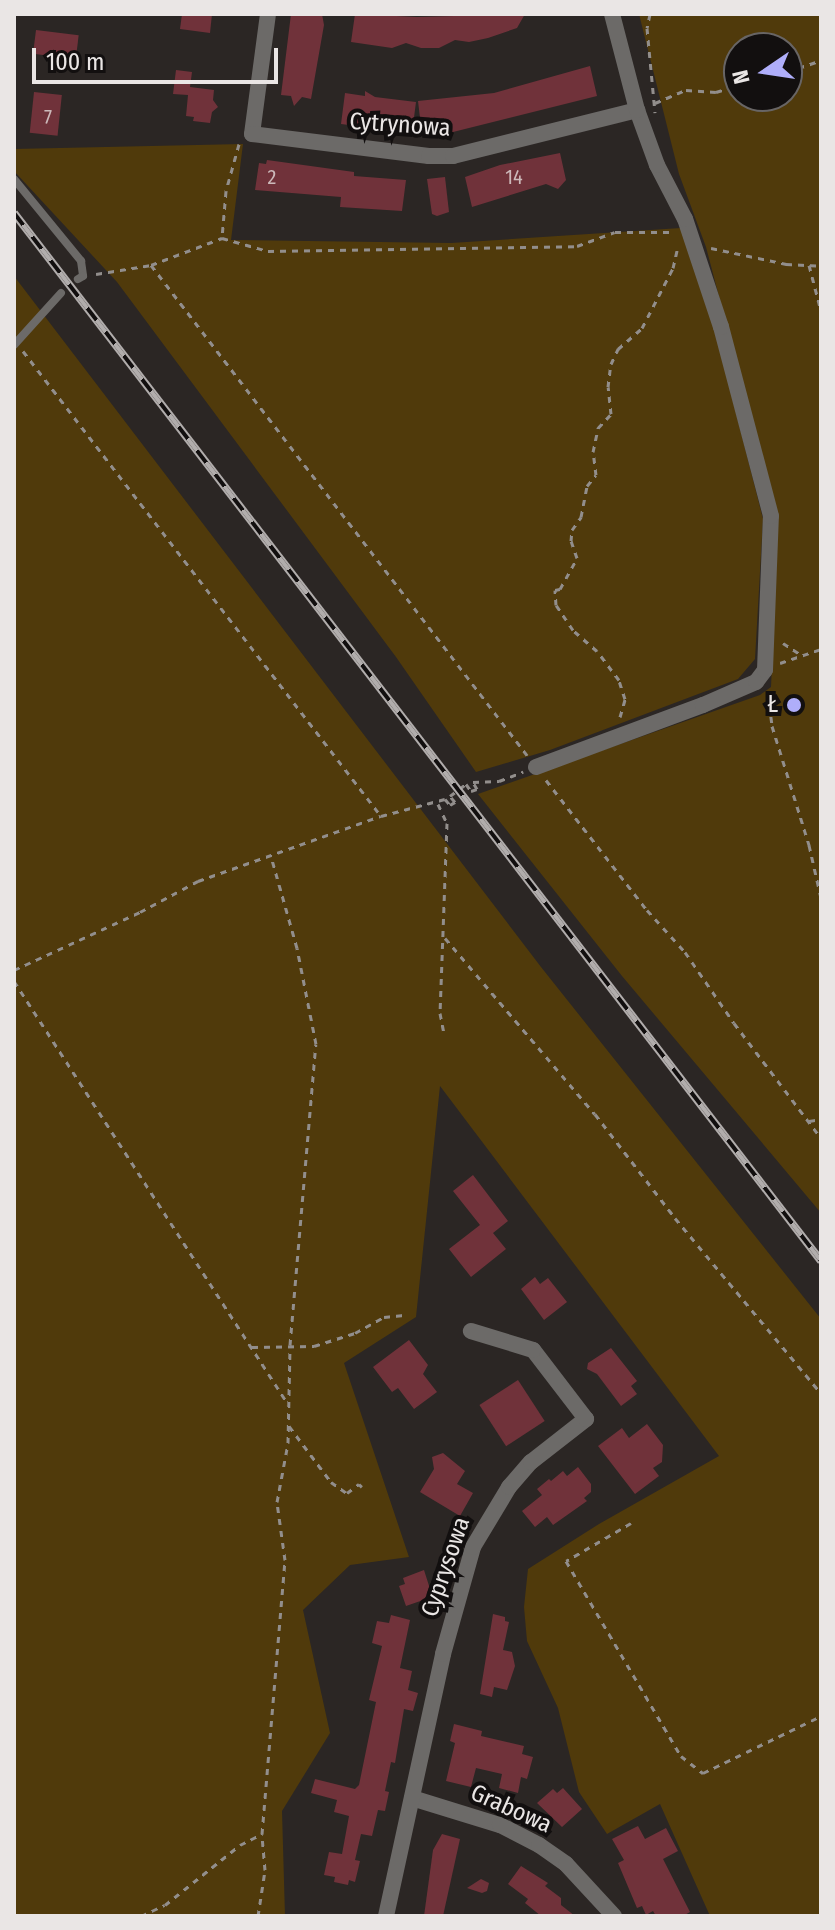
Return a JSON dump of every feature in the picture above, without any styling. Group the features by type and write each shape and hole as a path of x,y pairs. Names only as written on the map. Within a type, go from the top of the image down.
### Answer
{"street":[{"path":"252,131 268,14"},
{"path":"536,767 703,705 756,682 765,670 771,516 725,341 683,240 674,198 657,165 637,110 612,14"},
{"name":"Cytrynowa","path":"252,131 429,156 453,156 637,110"},
{"name":"Cyprysowa","path":"386,1916 452,1618 473,1547 509,1487 531,1462 586,1419 533,1350 471,1331"},
{"name":"Grabowa","path":"412,1798 500,1825 539,1845 566,1864 614,1916"}],"lane":[{"path":"14,179 81,261 81,278"},
{"path":"16,345 23,333 61,293"}],"path":[{"path":"650,14 647,28 655,114"},
{"path":"637,110 686,90 723,90"},
{"path":"222,238 231,168 239,144 252,131"},
{"path":"612,724 620,718 625,699 619,680 597,651 573,630 556,605 555,590 560,589 577,558 571,541 572,530 581,517 587,486 596,475 593,452 598,428 611,414 608,387 611,364 618,349 642,328 673,268 683,240 674,198"},
{"path":"81,278 151,265 222,238 268,251 577,246 615,232 683,240 786,264 821,266"},
{"path":"151,265 334,499 402,594 494,707 536,767 647,910 685,952 821,1138"},
{"path":"809,265 821,311"},
{"path":"16,345 381,816"},
{"path":"821,649 800,654 765,670 772,726 809,845 821,898"},
{"path":"14,970 140,912 198,881 381,816 445,799 450,805 455,802 450,796 466,784 471,791 477,789 473,782 499,781 536,767"},
{"path":"438,803 447,823 440,1013 444,1033"},
{"path":"258,1916 265,1870 262,1834 285,1560 277,1502 289,1425 290,1345 316,1044 297,948 271,856"},
{"path":"445,938 595,1114 675,1218 821,1393"},
{"path":"14,981 289,1405"},
{"path":"808,1121 821,1119"},
{"path":"252,1347 314,1346 355,1333 384,1317 404,1315"},
{"path":"289,1425 331,1482 347,1493 359,1484 362,1487"},
{"path":"631,1523 566,1561 681,1756 703,1773 821,1716"},
{"path":"141,1916 165,1905 240,1845 262,1834"}],"shaded area":[{"path":"639,14 821,14 821,1213 622,976 478,794 760,695 771,687 778,521 706,247 679,174"},
{"path":"243,144 231,240 451,243 681,228 716,334 763,519 755,659 738,679 550,750 476,772 396,657 117,282 14,171 14,149"},
{"path":"14,276 541,967 821,1319 821,1916 710,1916 660,1804 607,1834 579,1792 558,1708 527,1641 524,1607 528,1569 599,1524 719,1456 440,1086 416,1317 344,1363 409,1557 350,1565 303,1610 330,1733 282,1811 285,1916 14,1916"}],"building":[{"path":"182,14 212,14 210,33 180,29"},
{"path":"291,14 322,14 324,25 311,99 302,97 294,106 291,96 281,95"},
{"path":"355,14 417,17 525,14 517,28 488,38 469,42 455,40 439,48 421,48 406,43 392,48 351,42"},
{"path":"36,30 79,35 76,59 33,54"},
{"path":"590,66 597,96 453,132 422,135 418,101 494,93"},
{"path":"176,70 192,72 190,87 214,90 213,100 218,107 212,112 210,123 193,121 194,117 186,116 188,95 173,94"},
{"path":"365,91 375,97 416,102 412,133 341,124 345,93 365,96"},
{"path":"34,92 62,95 58,136 30,133"},
{"path":"560,153 566,180 558,189 546,184 472,207 465,177 500,165"},
{"path":"267,160 354,172 354,176 406,180 402,211 340,207 341,197 255,190 259,163 266,164"},
{"path":"445,177 449,212 437,216 432,214 427,179"},
{"path":"473,1175 508,1221 493,1233 506,1249 471,1277 449,1249 480,1225 453,1191"},
{"path":"535,1277 540,1284 548,1278 567,1302 544,1320 521,1289"},
{"path":"409,1340 428,1365 423,1374 437,1392 414,1409 398,1388 392,1392 373,1367"},
{"path":"611,1348 637,1381 631,1386 637,1394 621,1406 597,1374 587,1369 588,1363"},
{"path":"518,1380 545,1421 506,1446 479,1405"},
{"path":"647,1424 663,1445 662,1462 653,1468 659,1476 635,1494 598,1446 622,1428 629,1438"},
{"path":"443,1453 465,1471 457,1484 473,1493 460,1516 420,1492 434,1469 432,1457"},
{"path":"578,1467 591,1484 591,1492 584,1498 587,1501 553,1525 547,1517 535,1527 522,1511 542,1495 537,1489 563,1471 567,1476"},
{"path":"424,1570 431,1592 427,1593 429,1598 406,1606 399,1586 405,1584 403,1578"},
{"path":"493,1614 505,1617 505,1621 509,1622 503,1650 512,1652 515,1666 507,1690 494,1687 492,1697 480,1694"},
{"path":"391,1615 410,1620 400,1668 412,1671 408,1690 418,1693 413,1711 404,1709 395,1763 391,1762 385,1791 389,1792 385,1811 378,1810 372,1836 361,1834 355,1860 360,1861 355,1882 349,1880 348,1885 334,1882 335,1877 324,1875 329,1852 342,1854 349,1816 334,1812 337,1800 311,1793 315,1779 355,1789 359,1785 376,1702 369,1700 382,1646 372,1643 377,1621 389,1623"},
{"path":"454,1724 482,1731 481,1736 524,1746 522,1754 533,1757 527,1779 521,1777 518,1793 499,1788 502,1774 476,1768 471,1787 446,1781 455,1743 450,1741"},
{"path":"563,1788 582,1809 562,1827 537,1803 553,1789 557,1793"},
{"path":"638,1826 645,1839 666,1828 678,1851 663,1859 690,1912 683,1916 656,1916 653,1911 646,1915 642,1906 637,1908 618,1863 624,1860 612,1839"},
{"path":"442,1834 460,1839 443,1916 424,1916 433,1850"},
{"path":"521,1866 548,1883 545,1886 561,1898 561,1905 575,1916 541,1916 525,1903 528,1899 508,1884"},
{"path":"481,1879 489,1883 487,1891 482,1893 467,1888"}],"railway":[{"path":"14,213 821,1261"}],"place":[{"name":"Ł","path":"794,705"}]}
